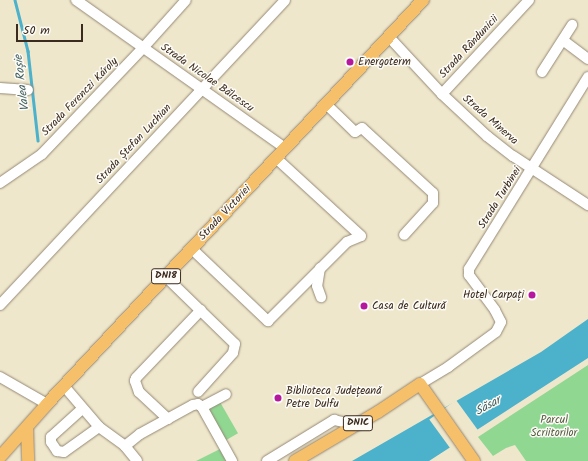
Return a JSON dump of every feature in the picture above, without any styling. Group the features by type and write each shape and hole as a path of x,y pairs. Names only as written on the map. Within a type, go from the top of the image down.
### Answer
{"main road":[{"name":"Strada Victoriei","path":"0,457 47,404 285,148 327,105 423,0"},
{"name":"DN1C","path":"295,461 378,412 420,384"},
{"path":"420,384 474,461"},
{"path":"27,427 28,461"}],"street":[{"name":"Strada Nicolae Bălcescu","path":"76,0 285,148"},
{"name":"Strada Ferenczi Károly","path":"0,183 42,154 144,48 186,0"},
{"name":"Strada Ștefan Luchian","path":"0,305 285,0"},
{"name":"Strada Rândunicii","path":"442,94 529,0"},
{"path":"542,72 564,41 572,26"},
{"name":"Strada Minerva","path":"389,37 442,94 487,136 513,156 588,205"},
{"path":"564,41 588,59"},
{"name":"Strada Turbinei","path":"420,384 448,367 496,332 501,322 495,310 469,275 469,269 588,77"},
{"path":"0,88 28,90"},
{"path":"327,105 355,132 362,128 433,193 434,203 404,234"},
{"path":"192,249 268,321 347,242 361,236 276,158"},
{"path":"320,268 317,286 321,297"},
{"path":"166,277 233,341 236,347 233,353 198,392"},
{"path":"168,419 138,392 135,386 136,378 201,310"},
{"path":"0,377 47,404"},
{"path":"64,386 82,409 99,427 125,446 138,461"},
{"path":"202,407 226,394"},
{"path":"125,446 140,434 196,404 202,407 232,461"},
{"path":"82,409 51,437 51,442 57,451 64,452 99,427"},
{"path":"267,461 334,420 355,425"}],"green space":[{"name":"Parcul Scriitorilor","path":"588,365 588,461 526,461 515,445 506,448 493,456 478,437"},
{"path":"220,402 238,433 224,441 206,410"},
{"path":"220,449 226,461 196,461"}],"water":[{"name":"Săsar","path":"588,319 588,358 429,461 352,461 541,352"}],"pier":[{"path":"456,400 479,432 452,451 429,419"}],"waterway":[{"name":"Valea Roșie","path":"15,0 28,51 38,140"}],"place":[{"name":"Energoterm","path":"350,62"},
{"name":"Hotel Carpați","path":"532,295"},
{"name":"Casa de Cultură","path":"364,306"},
{"name":"Biblioteca Județeană Petre Dulfu","path":"278,398"}]}
